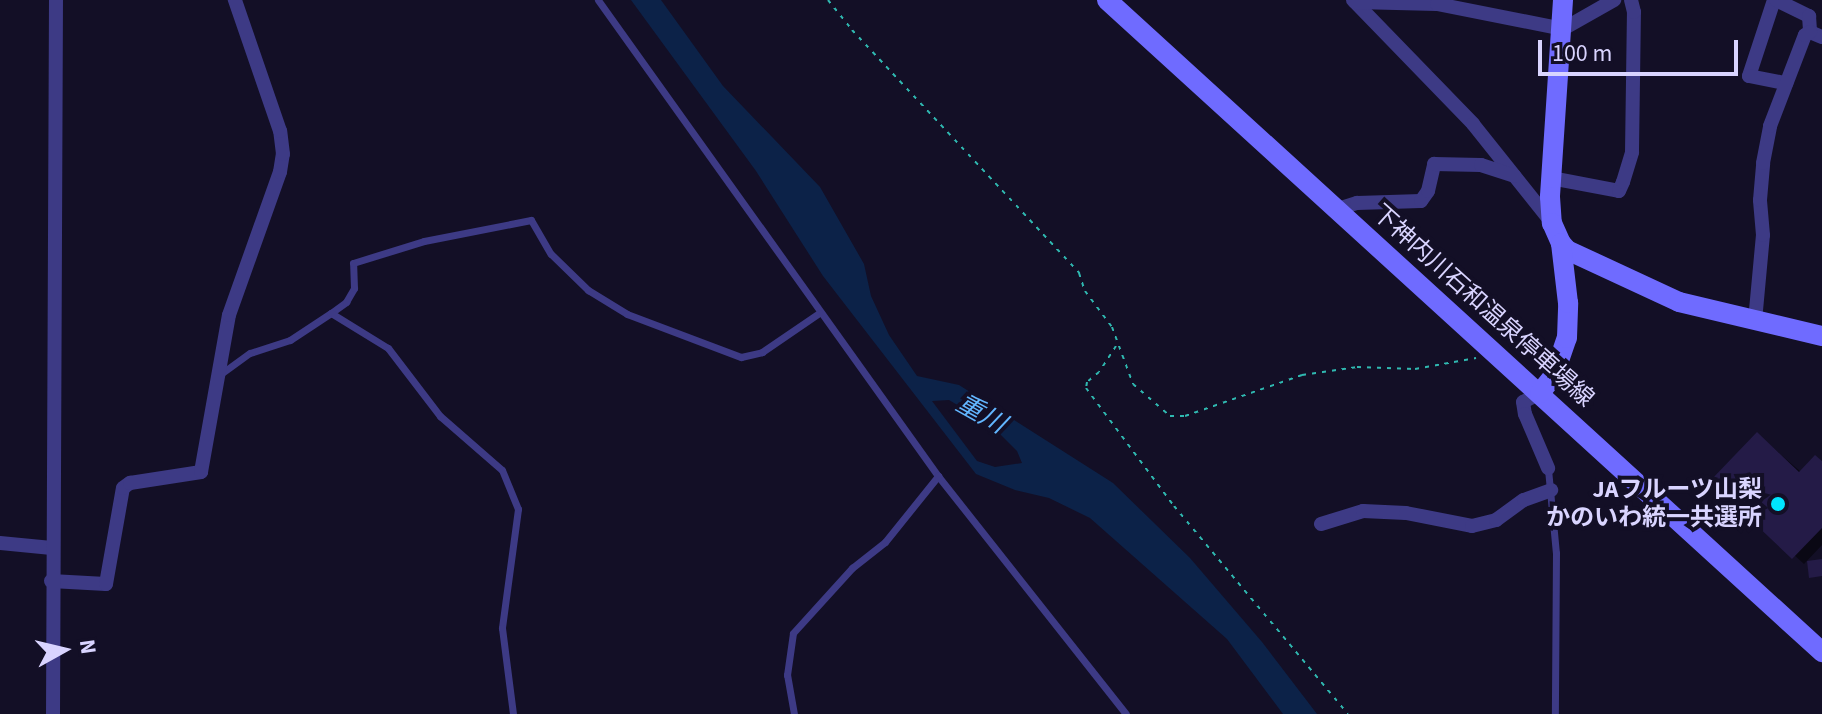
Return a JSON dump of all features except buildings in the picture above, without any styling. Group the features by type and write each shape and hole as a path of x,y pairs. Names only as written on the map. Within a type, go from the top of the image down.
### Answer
{"main road":[{"name":"下神内川石和温泉停車場線","path":"1107,0 1822,652"},
{"path":"1563,0 1551,178 1552,223 1561,243 1567,250 1679,302 1822,336"},
{"path":"1540,393 1554,375 1567,338 1568,303 1561,243"}],"street":[{"path":"53,714 51,581 56,0"},
{"path":"51,581 106,584 123,488 130,483 201,472 229,315 280,172 283,154 280,131 235,0"},
{"path":"1354,1 1437,4 1563,29 1614,0"},
{"path":"1551,178 1619,191 1632,152 1634,12 1631,0"},
{"path":"1755,321 1763,235 1760,200 1770,126 1805,35 1816,34 1809,16 1776,0 1749,76 1786,83"},
{"path":"1354,1 1424,70 1552,223"},
{"path":"1338,209 1357,203 1421,201 1428,191 1434,164 1481,165 1514,176"},
{"path":"1540,393 1523,402 1548,468"},
{"path":"1321,524 1363,511 1406,513 1472,526 1496,520 1524,500 1551,490"},
{"path":"0,543 52,548"}],"lane":[{"path":"598,0 938,476 1126,714"},
{"path":"218,378 250,353 290,340 346,302 354,288 353,263 424,241 531,220 551,254 588,290 640,320 741,357 762,352 819,313"},
{"path":"331,313 388,348 440,416 502,470 518,509 502,628 513,714"},
{"path":"1548,468 1556,553 1555,714"},
{"path":"794,714 787,675 793,633 852,568 885,542 938,476"}],"path":[{"path":"828,0 852,30 1079,273 1085,291 1112,327 1133,384 1170,416 1185,416 1302,375 1357,367 1415,369 1458,363 1479,357 1490,348"},
{"path":"1117,345 1086,388 1174,506 1348,714"}],"water":[{"name":"重川","path":"631,0 661,0 723,86 820,187 864,264 871,296 889,335 917,376 959,385 1113,483 1190,558 1262,642 1317,714 1283,714 1227,639 1090,518 1049,498 1015,490 976,474 823,276 756,171","holes":["949,400 991,425 1017,451 1022,463 995,467 977,461 932,401"]}],"place":[{"name":"JAフルーツ山梨 かのいわ統一共選所","path":"1778,504"}]}
